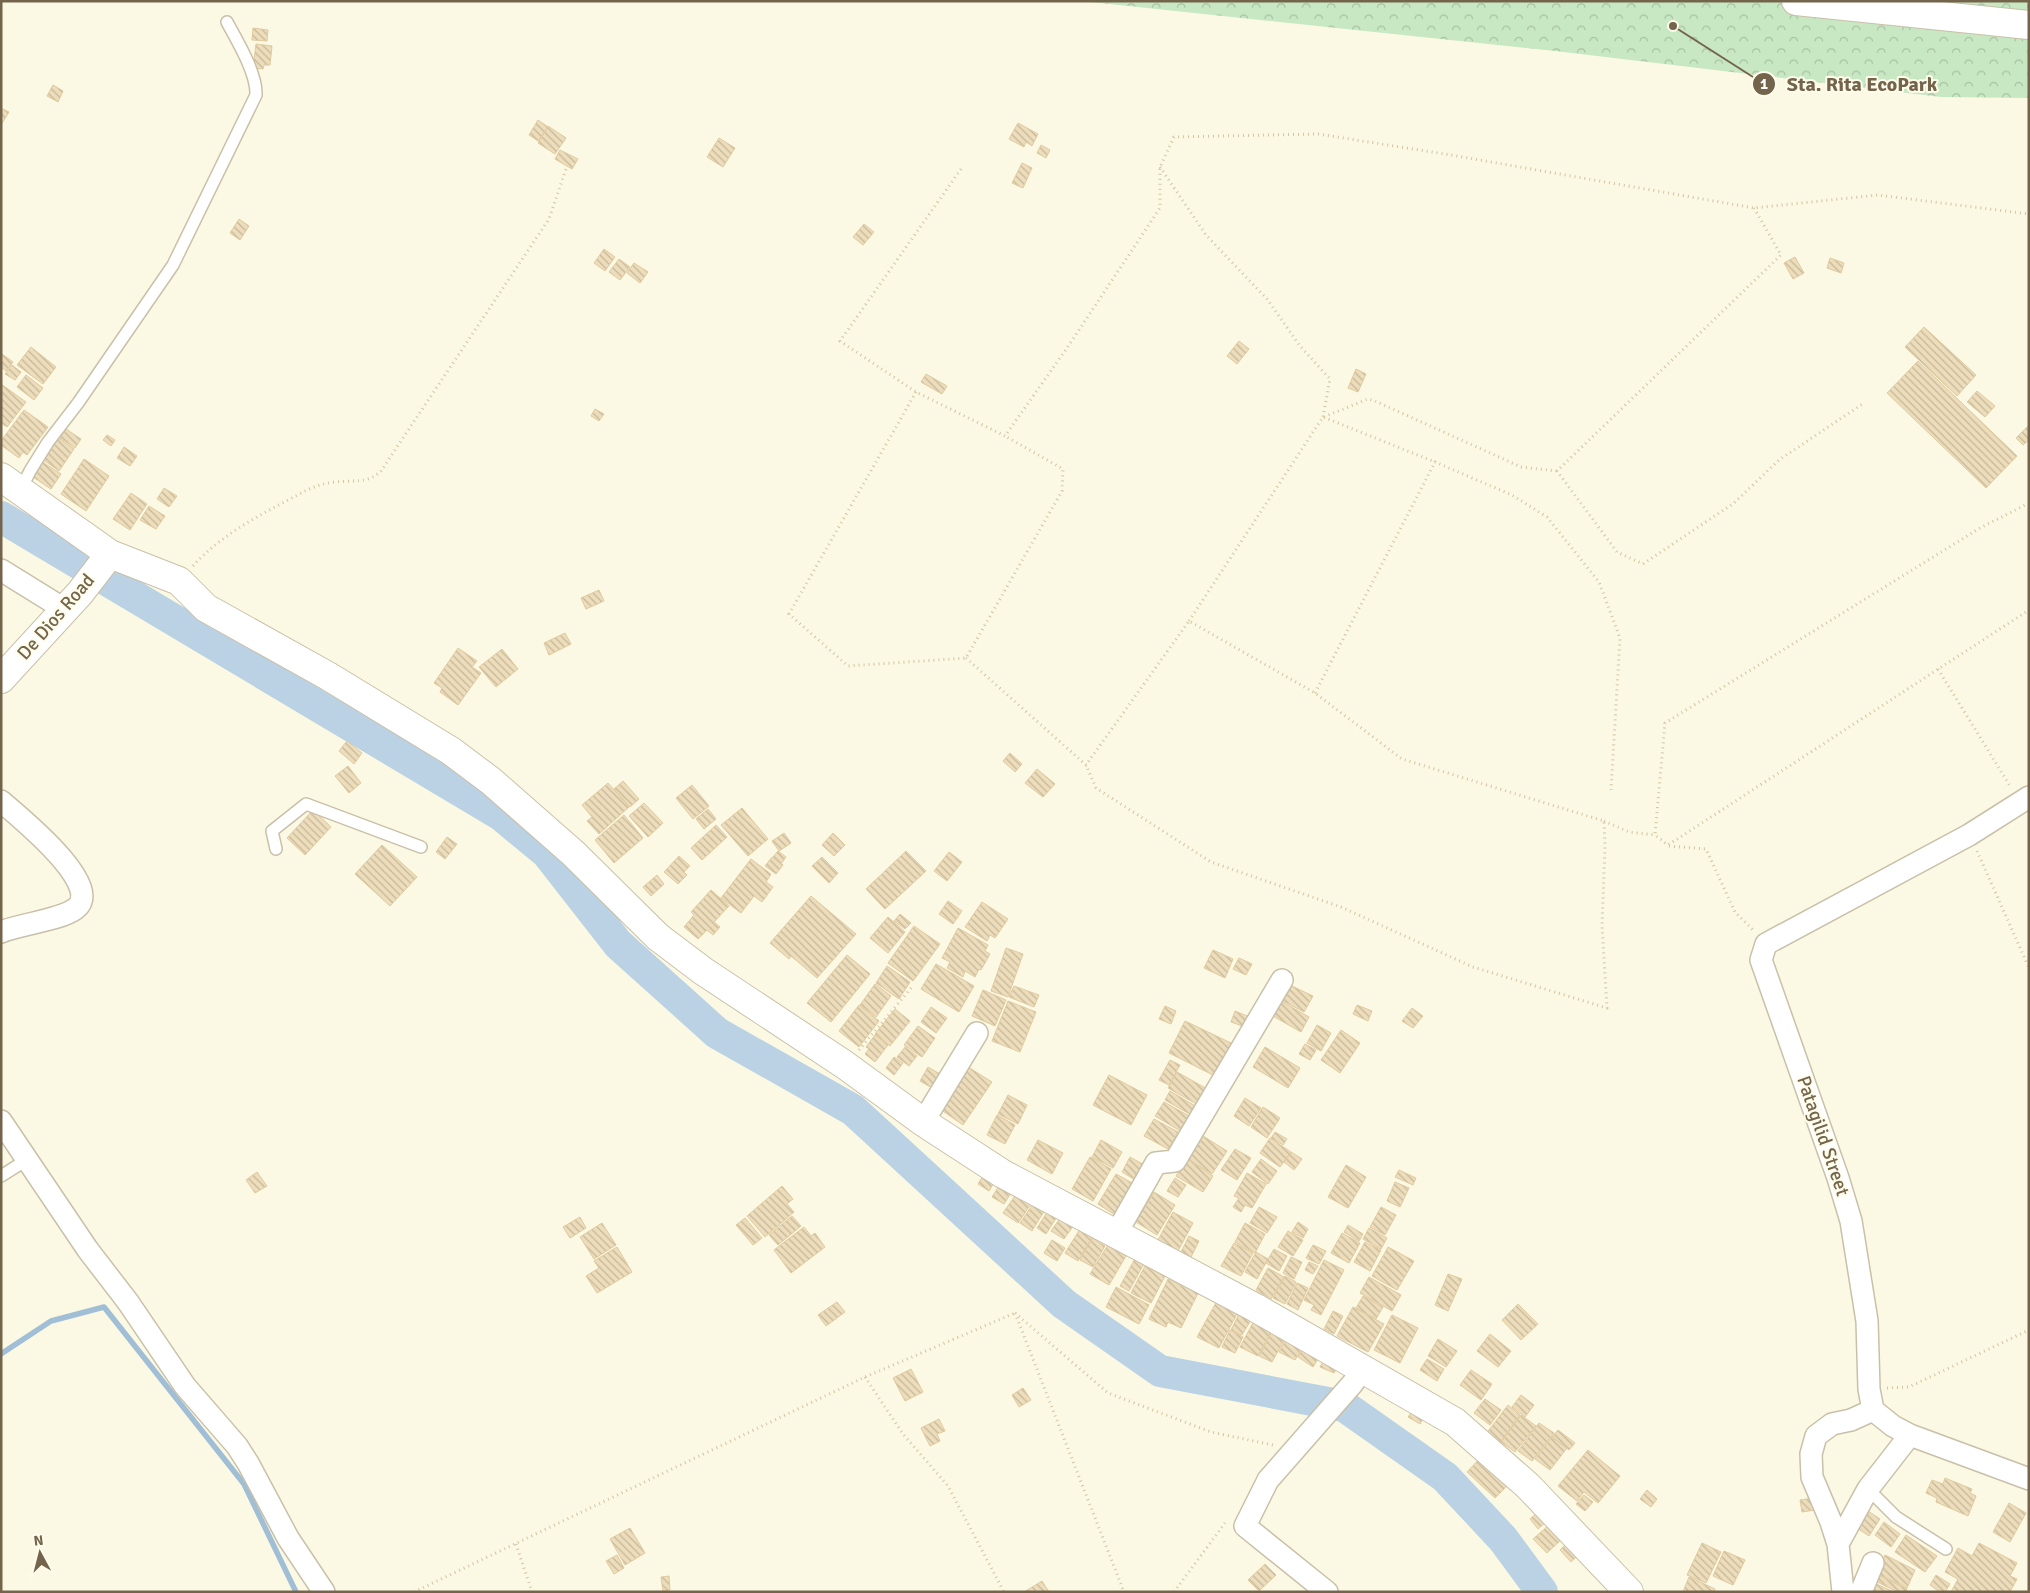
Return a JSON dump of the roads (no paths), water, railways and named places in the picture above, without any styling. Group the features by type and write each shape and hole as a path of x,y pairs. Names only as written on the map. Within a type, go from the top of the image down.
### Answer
{"street":[{"path":"1796,1 2029,25"},
{"path":"11,484 106,559 179,581 206,608 328,676 451,751 491,781 552,834 658,937 703,971 845,1065 923,1122 1003,1174 1256,1308 1358,1376 1455,1422 1528,1486 1629,1592"},
{"name":"De Dios Road","path":"1,680 72,601 106,559"},
{"path":"1,570 72,601"},
{"name":"Patagilid Street","path":"1872,1410 1869,1389 1867,1321 1851,1221 1838,1178 1761,960 1766,944 1969,834 2024,799"},
{"path":"1,801 48,842 72,873 83,892 82,902 74,911 1,932"},
{"path":"1116,1234 1156,1163 1175,1161 1282,980"},
{"path":"923,1122 977,1033"},
{"path":"1,1121 88,1250 128,1302 185,1386 237,1446 248,1462 288,1538 324,1592"},
{"path":"1327,1592 1245,1526 1268,1480 1358,1376"},
{"path":"1844,1592 1838,1544 1832,1522 1812,1476 1811,1454 1816,1436 1832,1424 1851,1420 1872,1410 1893,1426 1910,1435 2029,1479"},
{"path":"1838,1544 1868,1489 1910,1435"},
{"path":"1861,1592 1873,1563"}],"lane":[{"path":"11,484 30,471 48,442 78,403 173,265 256,95 250,69 227,22"},
{"path":"276,849 272,832 306,804 421,847"},
{"path":"1,1176 28,1159"},
{"path":"1868,1489 1896,1517 1946,1549"}],"waterway":[{"path":"1,517 501,815 547,853 618,944 717,1033 853,1110 1064,1304 1160,1371 1344,1406 1445,1477 1503,1539 1542,1592"},
{"path":"1,1354 51,1321 104,1307 244,1484 296,1592"}],"place":[{"name":"Sta. Rita EcoPark","path":"1673,26"}]}
